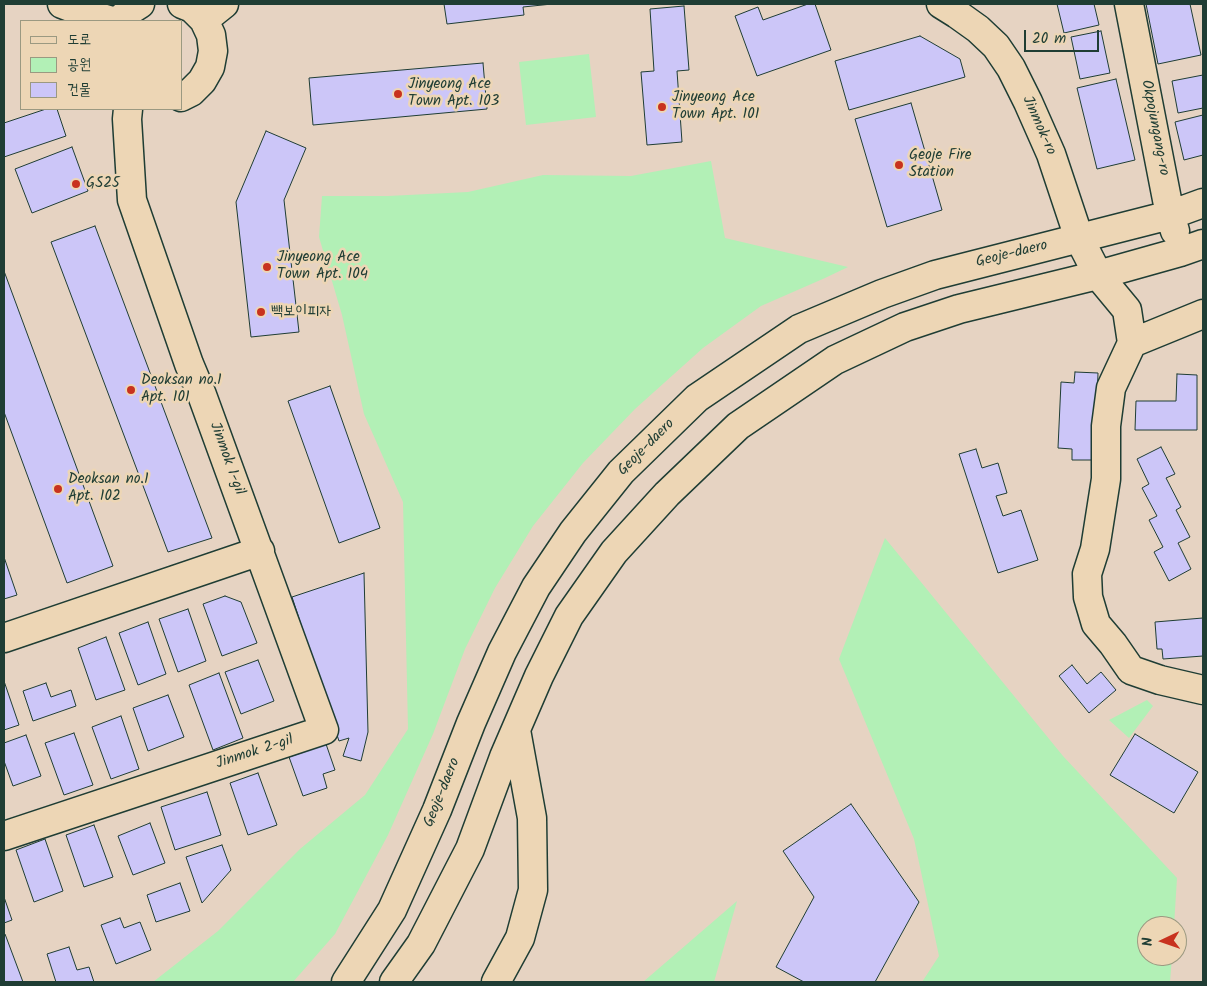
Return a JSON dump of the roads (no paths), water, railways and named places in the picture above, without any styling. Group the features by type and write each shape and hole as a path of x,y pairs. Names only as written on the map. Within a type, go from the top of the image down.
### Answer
{"street":[{"path":"62,4 109,20"},
{"path":"121,20 129,11 140,4"},
{"path":"182,4 214,12 210,35 213,51 210,67 202,81 191,92 182,96"},
{"name":"Jinmok-ro","path":"941,4 984,35 996,46 1011,68 1051,154 1079,238 1098,275 1127,310 1132,343"},
{"name":"Okpojungang-ro","path":"1129,4 1170,215 1192,248"},
{"name":"Jinmok 1-gil","path":"128,110 132,200 189,364 260,551"},
{"name":"Geoje-daero","path":"346,982 392,910 437,810 502,652 532,595 574,532 621,472 697,398 799,328 882,294 935,275 1170,215 1203,203"},
{"path":"394,982 421,944 470,849 504,757 539,676 569,616 614,552 667,494 738,426 835,360 905,327 959,308 1098,275 1192,248"},
{"path":"1203,314 1132,343 1111,388 1106,426 1106,479 1095,549 1087,574 1088,598 1096,624 1131,670 1160,680 1203,690"},
{"path":"4,638 260,551"},
{"name":"Jinmok 2-gil","path":"4,836 324,730 260,551"},
{"path":"496,982 520,938 533,890 532,818 516,730"}],"place":[{"name":"Jinyeong Ace Town Apt. 103","path":"398,94"},
{"name":"Jinyeong Ace Town Apt. 101","path":"662,107"},
{"name":"Geoje Fire Station","path":"899,165"},
{"name":"GS25","path":"76,184"},
{"name":"Jinyeong Ace Town Apt. 104","path":"267,267"},
{"name":"빽보이피자","path":"261,312"},
{"name":"Deoksan no.1 Apt. 101","path":"131,390"},
{"name":"Deoksan no.1 Apt. 102","path":"58,489"}]}
